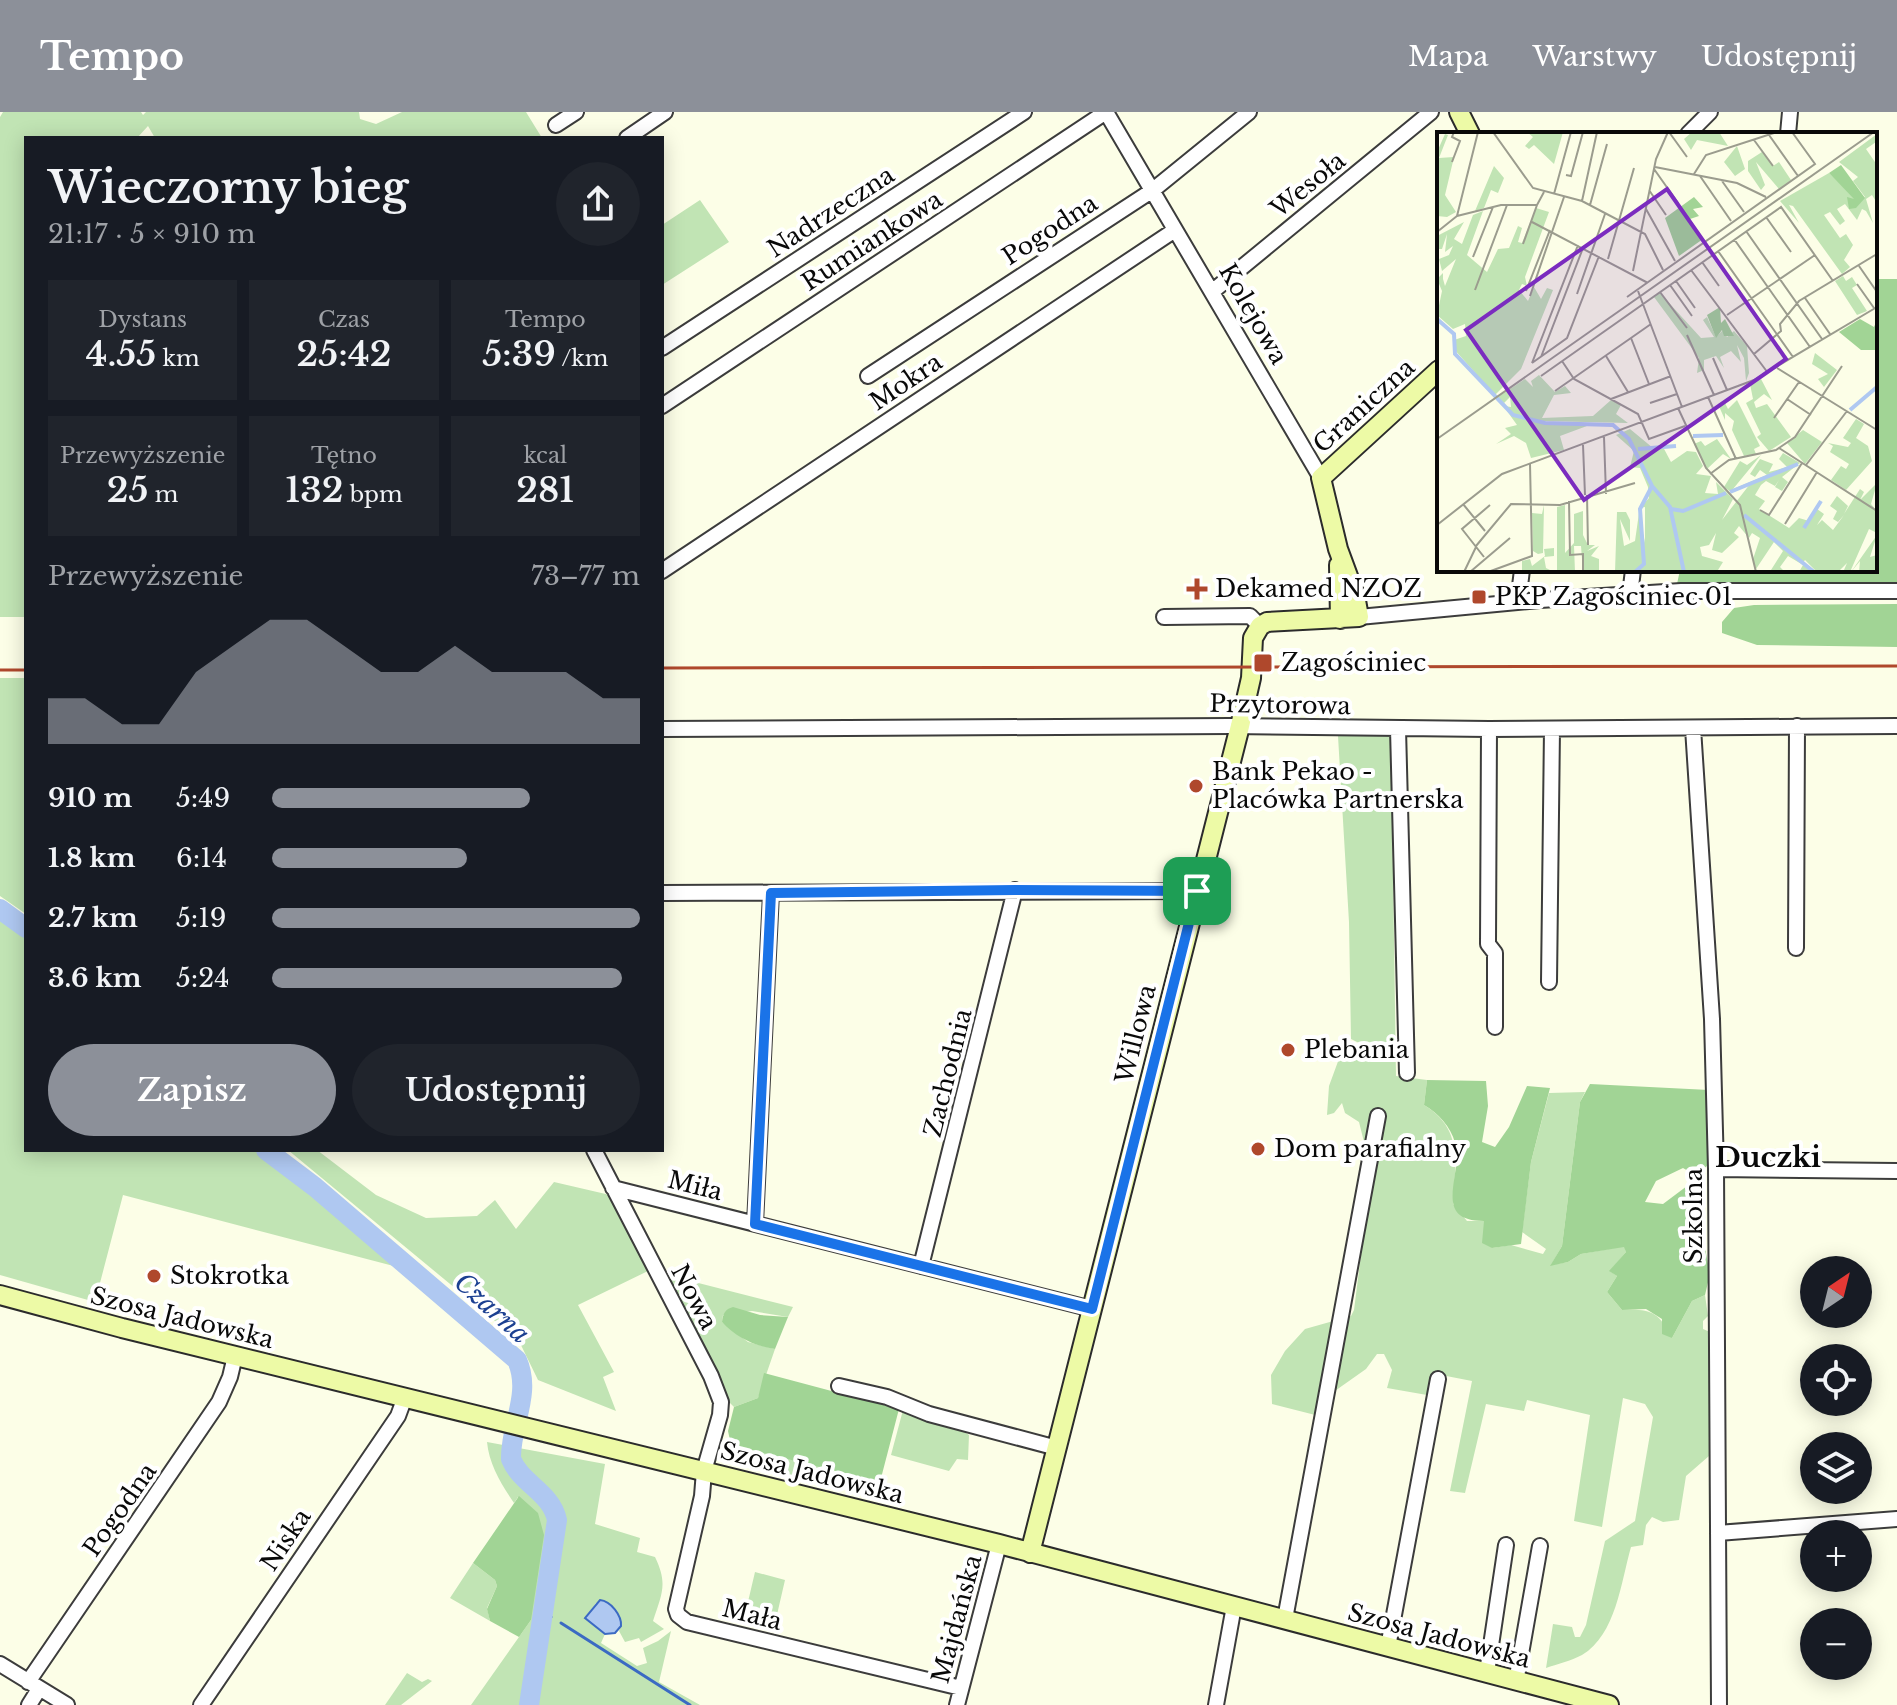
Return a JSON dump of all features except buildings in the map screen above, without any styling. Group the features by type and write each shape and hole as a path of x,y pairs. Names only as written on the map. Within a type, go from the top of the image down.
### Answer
{"main road":[{"path":"1459,112 1469,132"},
{"name":"Graniczna","path":"1321,478 1437,372"},
{"name":"Kolejowa","path":"1321,478 1359,617"},
{"name":"Kolejowa","path":"1338,549 1340,619"},
{"path":"1260,626 1274,621 1359,617"},
{"name":"Willowa","path":"1030,1553 1240,726 1251,678 1253,638 1260,626"},
{"name":"Szosa Jadowska","path":"0,1295 999,1544 1609,1705"}],"street":[{"path":"556,125 576,112"},
{"path":"630,136 665,112"},
{"name":"Nadrzeczna","path":"664,347 1024,112"},
{"name":"Kolejowa","path":"1106,112 1321,478"},
{"name":"Rumiankowa","path":"664,405 1106,112"},
{"name":"Pogodna","path":"868,376 1153,190 1249,112"},
{"name":"Wesoła","path":"1213,291 1431,112"},
{"path":"1690,132 1710,112"},
{"path":"1788,132 1790,112"},
{"name":"Mokra","path":"664,570 1175,230"},
{"path":"1518,602 1522,572"},
{"path":"1630,595 1633,572"},
{"path":"1359,617 1681,591 1897,591"},
{"path":"1164,617 1250,616 1260,626"},
{"path":"1796,948 1797,726"},
{"name":"Przytorowa","path":"664,729 1897,726"},
{"name":"Szkolna","path":"1693,728 1711,1004 1716,1169 1719,1705"},
{"path":"1398,729 1407,1073"},
{"path":"1489,729 1488,944 1495,953 1495,1027"},
{"path":"1549,982 1552,729"},
{"name":"Zachodnia","path":"921,1266 1015,890"},
{"path":"664,893 1197,891"},
{"path":"755,1224 771,893"},
{"path":"1285,1619 1378,1116"},
{"name":"Nowa","path":"595,1152 719,1396 719,1422 704,1471"},
{"path":"1716,1169 1897,1171"},
{"name":"Miła","path":"613,1188 1092,1309"},
{"name":"Pogodna","path":"29,1705 34,1686 219,1402 235,1356"},
{"path":"1388,1647 1438,1379"},
{"path":"839,1386 887,1397 929,1414 1057,1448"},
{"name":"Niska","path":"201,1705 398,1416 405,1397"},
{"name":"Mała","path":"704,1471 702,1496 676,1609 680,1617 687,1622 961,1688"},
{"path":"1718,1533 1897,1519"},
{"name":"Majdańska","path":"957,1705 999,1544"},
{"path":"1487,1672 1506,1545"},
{"path":"1516,1682 1540,1546"},
{"path":"1216,1705 1234,1606"},
{"path":"0,1664 67,1705"}],"green space":[{"path":"3,112 141,112 143,115 146,112 359,112 360,119 376,124 402,112 526,112 541,136 154,136 148,126 139,136 24,136 24,617 0,617 0,117"},
{"path":"700,200 729,242 664,284 664,224"},
{"path":"1877,279 1897,279 1897,583 1746,588 1677,584 1680,572 1877,572"},
{"path":"1897,604 1897,647 1757,645 1722,633 1722,622 1734,608 1754,605"},
{"path":"0,678 24,678 24,913 0,896"},
{"path":"1338,736 1391,736 1396,1076 1427,1080 1424,1105 1446,1125 1454,1148 1453,1204 1467,1221 1484,1221 1492,1248 1511,1245 1543,1254 1546,1249 1522,1232 1531,1162 1549,1093 1585,1092 1580,1102 1562,1246 1551,1265 1568,1262 1581,1254 1625,1246 1626,1252 1610,1271 1617,1276 1607,1292 1622,1310 1647,1311 1658,1317 1672,1338 1692,1301 1705,1295 1708,1316 1703,1321 1703,1329 1710,1332 1709,1456 1686,1476 1679,1520 1663,1522 1652,1517 1646,1525 1643,1545 1631,1547 1616,1607 1603,1635 1582,1655 1546,1668 1553,1624 1572,1627 1575,1637 1580,1637 1586,1625 1605,1541 1635,1521 1653,1417 1645,1404 1623,1398 1602,1527 1574,1521 1590,1415 1527,1400 1524,1411 1486,1404 1465,1493 1450,1491 1472,1381 1436,1374 1427,1395 1387,1388 1392,1370 1384,1354 1377,1354 1366,1369 1332,1393 1327,1418 1272,1404 1271,1375 1285,1351 1305,1329 1351,1316 1362,1247 1346,1242 1365,1146 1359,1122 1345,1113 1342,1103 1334,1113 1327,1115 1329,1086 1340,1056 1366,1057 1359,1043 1351,1039 1349,922"},
{"path":"0,917 24,935 24,1152 259,1152 273,1160 405,1269 123,1195 95,1302 0,1275"},
{"path":"1427,1080 1486,1081 1488,1106 1482,1142 1495,1147 1509,1127 1527,1086 1550,1088 1531,1162 1521,1244 1492,1248 1482,1243 1484,1221 1468,1219 1458,1213 1453,1204 1455,1143 1443,1121 1424,1105"},
{"path":"1590,1084 1709,1090 1707,1166 1695,1175 1683,1168 1656,1181 1645,1202 1663,1204 1687,1186 1703,1195 1704,1243 1710,1274 1705,1295 1692,1301 1672,1338 1662,1334 1662,1319 1646,1309 1622,1310 1607,1292 1617,1276 1609,1271 1626,1252 1624,1247 1581,1254 1568,1262 1550,1266 1562,1246 1580,1102"},
{"path":"290,1152 320,1152 376,1195 426,1218 477,1216 495,1200 516,1229 554,1182 610,1195 648,1271 578,1305 614,1372 603,1377 616,1411 538,1380 519,1341"},
{"path":"667,1275 793,1307 788,1317 752,1311 723,1315 722,1322 748,1342 775,1349 758,1398 734,1407 730,1403"},
{"path":"733,1307 760,1315 788,1317 775,1349 746,1340 722,1322 725,1312"},
{"path":"764,1373 899,1409 880,1482 731,1445 728,1431 734,1407 758,1398"},
{"path":"903,1410 956,1426 969,1435 968,1460 957,1459 949,1471 891,1455"},
{"path":"487,1442 605,1464 595,1524 640,1538 637,1552 655,1557 662,1589 653,1621 664,1629 641,1642 639,1638 625,1642 619,1631 621,1626 596,1603 585,1618 605,1634 601,1643 637,1666 647,1663 643,1648 671,1631 659,1682 700,1705 471,1705 531,1620 518,1497 514,1503 500,1481"},
{"path":"731,1445 834,1470 831,1486 727,1460"},
{"path":"519,1496 538,1513 544,1535 531,1620 519,1637 490,1621 487,1609 497,1586 495,1580 473,1563"},
{"path":"473,1563 495,1580 497,1586 487,1608 490,1621 450,1598"},
{"path":"755,1572 785,1580 773,1632 743,1623"},
{"path":"407,1673 422,1682 432,1681 401,1705 385,1705"}],"water":[{"path":"600,1600 612,1606 620,1618 621,1626 615,1633 605,1634 585,1618"}],"waterway":[{"name":"Czarna","path":"0,909 24,927"},
{"name":"Czarna","path":"269,1152 315,1187 517,1360 522,1385 511,1459 549,1502 557,1520 529,1705"},
{"path":"544,1613 551,1617"},
{"path":"561,1623 690,1705"}],"railway":[{"path":"664,668 1897,666"},
{"path":"0,670 24,670"}],"place":[{"name":"Dekamed NZOZ","path":"1197,589"},
{"name":"PKP Zagościniec 01","path":"1479,597"},
{"name":"Zagościniec","path":"1263,663"},
{"name":"Bank Pekao - Placówka Partnerska","path":"1196,786"},
{"name":"Plebania","path":"1288,1050"},
{"name":"Dom parafialny","path":"1258,1149"},
{"name":"Stokrotka","path":"154,1276"}],"district":[{"name":"Duczki","path":"1768,1157"}],"route":[{"path":"1197,891 1092,1309 755,1224 771,893 1197,891"}]}
